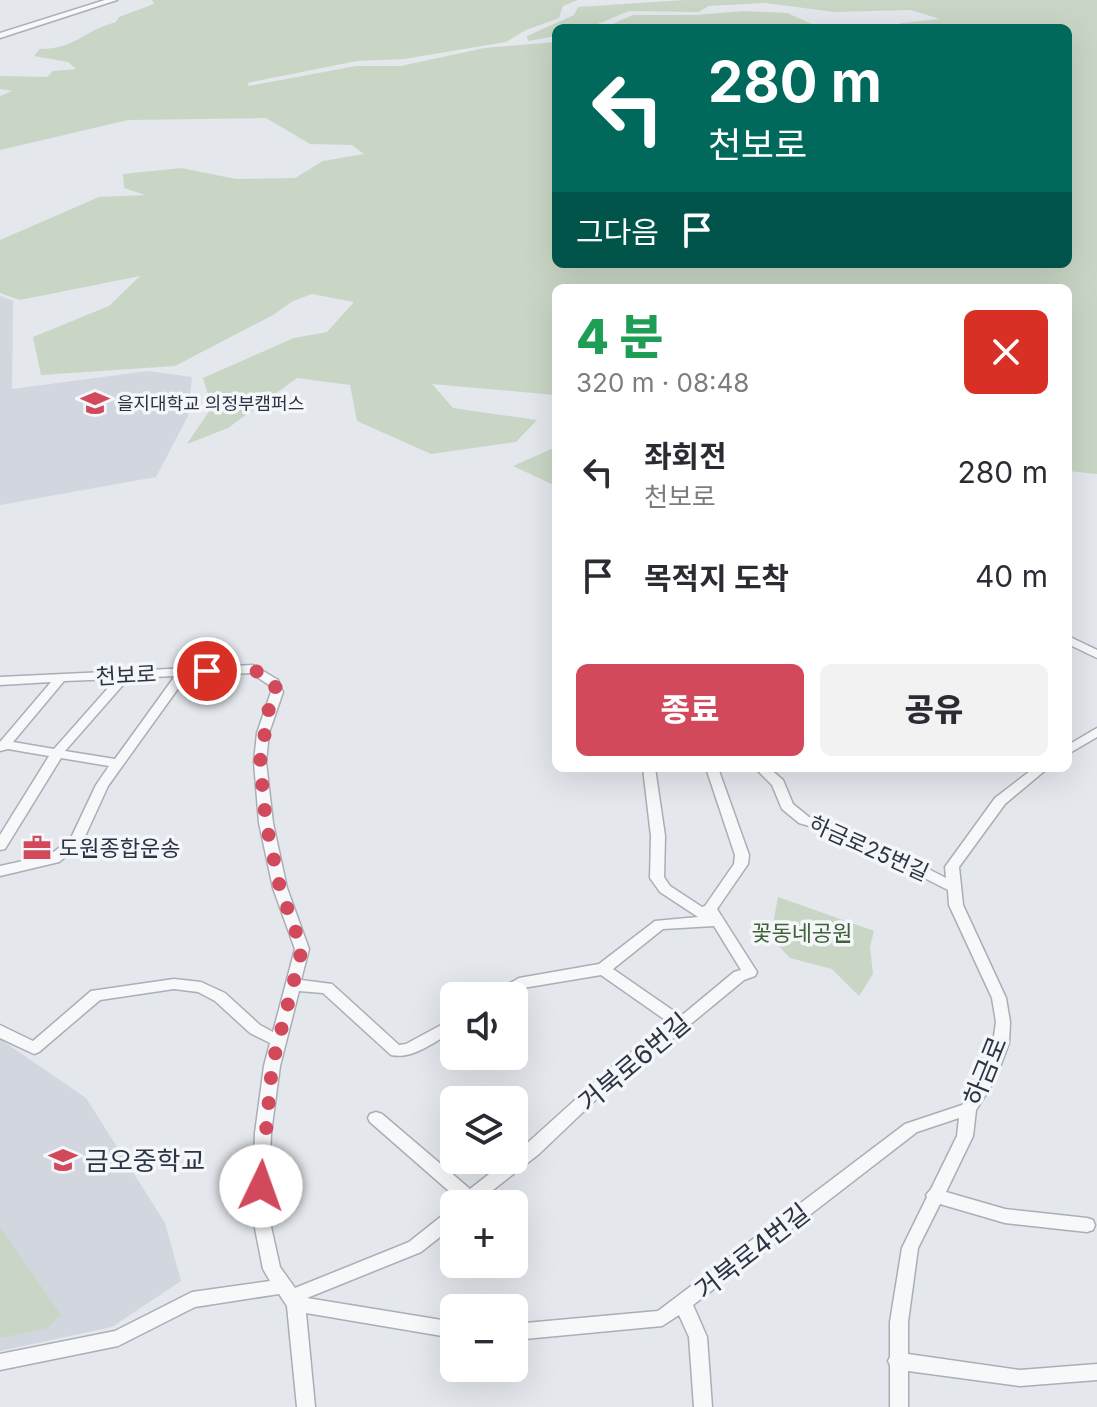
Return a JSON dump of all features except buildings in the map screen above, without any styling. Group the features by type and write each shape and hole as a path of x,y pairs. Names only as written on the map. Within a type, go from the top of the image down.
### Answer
{"street":[{"path":"0,33 99,0"},
{"path":"0,33 113,0"},
{"path":"1072,641 1097,655"},
{"name":"천보로","path":"0,681 253,669 274,683 277,692 269,708 260,762 266,823 280,888 302,949 294,985"},
{"path":"0,871 54,859 77,840 102,785 116,763 184,672"},
{"path":"0,846 58,755 126,675"},
{"path":"2,748 62,677"},
{"path":"1072,748 1097,732"},
{"path":"2,748 116,763"},
{"path":"650,772 658,836 657,878 665,889 690,907 713,915"},
{"path":"713,772 742,855 741,864 713,915"},
{"name":"하금로25번길","path":"766,772 778,783 787,806 804,820 845,832 952,887"},
{"path":"952,887 952,867 1000,801 1036,772"},
{"name":"하금로","path":"899,1407 899,1322 910,1248 965,1136 968,1109 987,1080 1001,1043 1003,1022 999,998 956,905 952,887"},
{"path":"525,982 603,969 660,924 713,915"},
{"name":"거북로6번길","path":"480,1190 533,1149 621,1067 739,976 750,972 713,915"},
{"path":"603,969 681,1023"},
{"path":"0,1031 34,1048 96,995 174,984 201,987 220,997 255,1029 279,1041"},
{"path":"306,1407 291,1295 272,1269 260,1213 263,1133 279,1041 294,985 327,988 396,1051 403,1052 440,1032"},
{"name":"거북로4번길","path":"528,1331 662,1318 911,1128 968,1109"},
{"path":"376,1118 454,1190"},
{"path":"934,1195 1005,1216 1087,1225"},
{"path":"291,1295 415,1247 440,1227"},
{"path":"0,1362 118,1338 192,1300 291,1295 440,1327"},
{"path":"683,1303 698,1337 703,1407"},
{"path":"897,1361 1020,1378 1097,1372"}],"shaded area":[{"name":"을지대학교 의정부캠퍼스","path":"0,296 13,301 12,389 148,371 192,377 188,416 156,477 0,505"},
{"name":"금오중학교","path":"0,1039 86,1098 165,1223 181,1281 112,1327 0,1351"}],"green space":[{"path":"152,0 578,0 563,6 559,18 526,30 506,42 404,59 357,61 247,83 249,86 356,66 401,66 484,48 552,42 552,268 1072,268 1072,24 899,24 940,19 911,10 834,12 766,3 709,6 698,12 629,11 598,24 554,24 574,15 578,7 684,0 1097,0 1097,474 1072,471 1072,284 552,284 552,395 432,384 453,408 537,420 516,442 431,454 357,421 350,385 297,378 228,428 187,444 212,407 203,378 294,338 327,332 354,302 312,294 293,301 273,315 175,366 41,375 33,337 109,306 140,276 20,300 0,293 0,240 99,197 145,195 124,188 123,174 181,168 236,179 295,178 323,161 364,154 352,145 310,144 266,118 128,120 0,150 0,96 12,91 0,89 0,76 47,77 53,71 76,69 68,62 34,56 40,49 71,43 116,22 119,17 154,4"},
{"path":"743,11 787,13 812,24 612,24 633,15"},
{"path":"552,25 552,37 528,41 527,36"},
{"path":"552,449 552,484 513,466"},
{"name":"꽃동네공원","path":"778,897 874,931 870,947 873,974 859,996 832,969 790,958 777,944 773,924"},
{"path":"0,1227 61,1315 47,1328 0,1338"}],"place":[{"name":"을지대학교 의정부캠퍼스","path":"95,403"},
{"name":"도원종합운송","path":"37,848"},
{"name":"금오중학교","path":"63,1160"}],"route":[{"path":"207,671 253,669 274,683 277,692 269,708 260,762 266,823 280,888 302,949 272,1066 263,1133 261,1186"}]}
